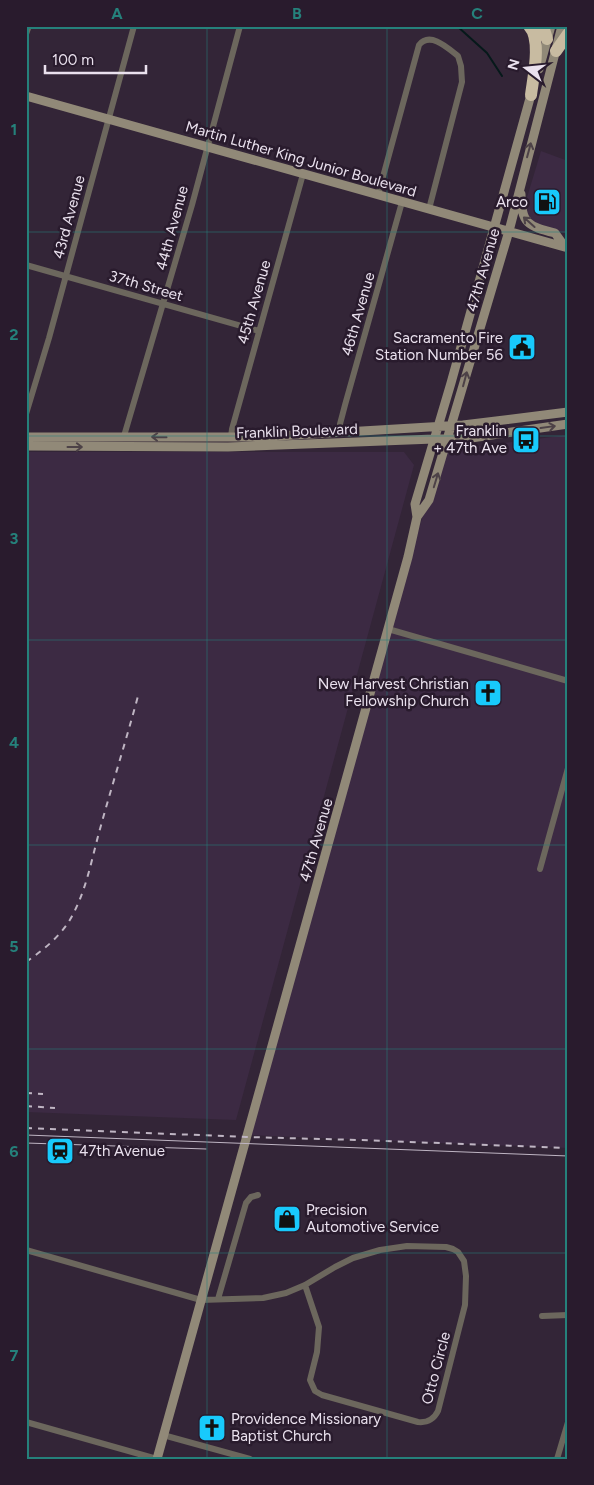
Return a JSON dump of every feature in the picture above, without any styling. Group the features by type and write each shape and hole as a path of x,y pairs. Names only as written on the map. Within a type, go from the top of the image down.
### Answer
{"highway":[{"path":"529,26 536,41 531,95"},
{"path":"542,26 549,32"},
{"path":"556,51 568,34"}],"main road":[{"name":"47th Avenue","path":"417,517 429,500 452,426 508,231 562,26"},
{"name":"47th Avenue","path":"157,1459 408,557 417,517 415,504 549,32"},
{"name":"Martin Luther King Junior Boulevard","path":"26,96 566,248"},
{"path":"521,180 521,208 524,219 531,226 555,233 566,248"},
{"name":"Franklin Boulevard","path":"26,437 231,437 318,434 452,426 568,412"},
{"name":"Franklin Boulevard","path":"26,446 260,446 434,439 464,440 568,424"},
{"path":"189,437 205,443 246,441 260,446 271,442 306,439 318,434"}],"street":[{"path":"26,34 28,26"},
{"name":"43rd Avenue","path":"26,414 49,338 134,26"},
{"name":"44th Avenue","path":"124,436 164,304 240,26"},
{"path":"378,195 419,45 425,40 432,39 458,56 462,82 429,209"},
{"name":"45th Avenue","path":"231,437 304,174"},
{"name":"46th Avenue","path":"340,432 345,405 402,202"},
{"name":"37th Street","path":"26,265 259,331"},
{"path":"388,629 568,681"},
{"path":"540,869 568,768"},
{"path":"218,1299 246,1203 251,1197 258,1195"},
{"name":"Otto Circle","path":"26,1250 201,1300 274,1297 286,1294 305,1285 353,1258 380,1250 407,1246 446,1247 458,1252 464,1261 466,1276 465,1305 438,1411 434,1418 426,1422 418,1422 322,1395 315,1391 310,1380 317,1352 319,1326 305,1285"},
{"path":"542,1316 568,1315"},
{"path":"26,1422 157,1459"},
{"path":"558,1459 568,1422"},
{"path":"164,1434 250,1459"}],"shaded area":[{"path":"541,151 568,161 568,234 538,225 531,221 526,214 525,204"},
{"path":"568,435 568,1148 248,1135 441,451"},
{"path":"26,452 404,452 414,465 236,1120 26,1112"}],"waterway":[{"path":"457,26 487,53 502,76"},
{"path":"566,91 568,87"}],"tram line":[{"path":"26,1135 568,1156"},
{"path":"26,1143 206,1149"}],"railway":[{"path":"26,962 59,934 68,923 79,901 138,696"},
{"path":"26,1093 43,1094"},
{"path":"26,1106 55,1108"},
{"path":"26,1128 568,1148"}],"place":[{"name":"Arco","path":"547,202"},
{"name":"Sacramento Fire Station Number 56","path":"522,347"},
{"name":"Franklin + 47th Ave","path":"526,440"},
{"name":"New Harvest Christian Fellowship Church","path":"488,693"},
{"name":"47th Avenue","path":"60,1151"},
{"name":"Precision Automotive Service","path":"287,1219"},
{"name":"Providence Missionary Baptist Church","path":"212,1428"}]}
